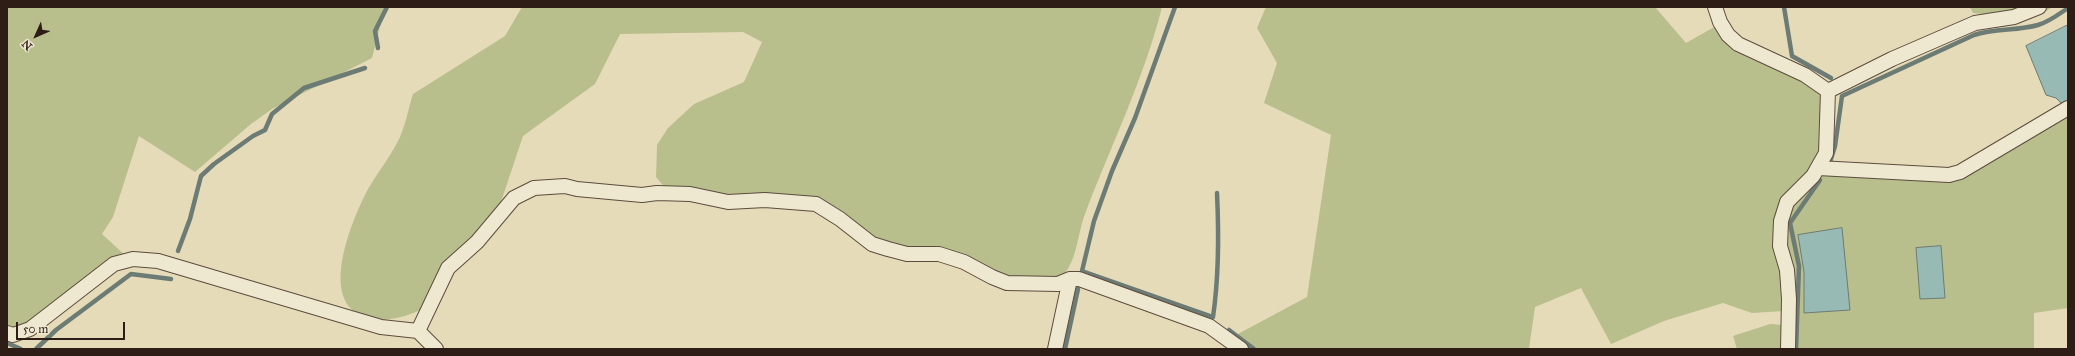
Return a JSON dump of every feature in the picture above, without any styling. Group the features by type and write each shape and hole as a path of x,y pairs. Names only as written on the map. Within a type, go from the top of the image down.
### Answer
{"street":[{"path":"1715,7 1720,22 1728,35 1738,44 1805,76 1828,91"},
{"path":"1828,91 1892,59 1975,23 2014,17 2040,7"},
{"path":"1788,349 1789,299 1787,270 1780,246 1781,221 1787,202 1813,176 1826,153 1828,91"},
{"path":"1818,168 1949,175 1960,172 2068,108"},
{"path":"418,331 448,268 477,242 514,198 534,188 565,186 577,189 642,195 657,193 690,194 728,202 765,200 816,204 840,219 872,244 907,254 939,254 964,262 992,277 1008,282 1058,284 1070,279 1079,279 1209,326 1241,349"},
{"path":"7,333 14,335 30,329 114,264 133,259 158,260 381,327 418,331 436,349"},
{"path":"1055,349 1070,279"}],"green space":[{"path":"7,7 385,7 372,58 272,109 251,124 195,172 139,136 113,217 102,234 127,257 57,305 18,328 7,326"},
{"path":"522,7 1162,7 1155,34 1137,86 1082,222 1076,249 1070,265 1060,278 1006,277 878,241 818,201 667,190 656,177 657,145 668,128 694,104 744,82 762,42 743,32 620,34 595,84 523,136 499,208 440,271 425,308 409,315 393,319 369,318 361,315 349,306 343,294 341,278 342,260 346,242 364,197 400,137 413,94 505,36"},
{"path":"1266,7 1655,7 1686,43 1716,26 1822,93 1821,159 1788,196 1784,311 1752,313 1723,303 1664,321 1611,344 1581,288 1535,307 1529,349 1252,349 1236,335 1307,297 1331,135 1264,103 1277,63 1257,28"},
{"path":"1970,7 2053,7 2031,19 1973,13"},
{"path":"2068,108 2068,308 2034,313 2034,349 1790,349 1784,238 1789,208 1822,171 1951,178"},
{"path":"1770,324 1783,325 1782,349 1737,349 1733,336"}],"water":[{"path":"2068,25 2068,103 2064,106 2056,98 2046,95 2026,46"},
{"path":"1842,228 1850,310 1804,313 1804,272 1798,235"},
{"path":"1941,246 1945,298 1920,299 1916,248"}],"waterway":[{"path":"378,48 375,31 387,7"},
{"path":"1175,7 1135,118 1112,171 1094,221 1082,271 1213,317 1218,255 1217,193"},
{"path":"1784,7 1792,56 1831,78"},
{"path":"1830,162 1835,146 1842,96 1974,35 1990,31 2030,27 2042,24 2068,8"},
{"path":"178,251 190,219 201,176 214,164 253,136 265,130 272,114 304,88 365,68"},
{"path":"1796,349 1799,266 1790,223 1820,180"},
{"path":"36,349 56,330 131,274 171,279"},
{"path":"1065,349 1078,289"},
{"path":"1229,330 1254,349"},
{"path":"7,343 21,349"}]}
